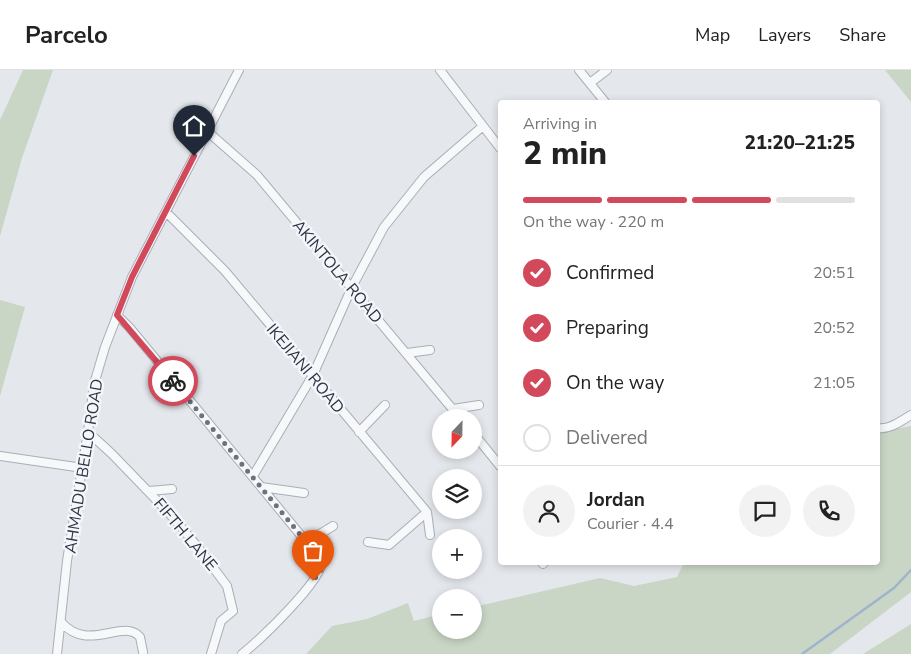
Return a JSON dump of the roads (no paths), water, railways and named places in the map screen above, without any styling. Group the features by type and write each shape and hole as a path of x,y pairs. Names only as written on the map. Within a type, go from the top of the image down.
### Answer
{"street":[{"name":"AHMADU BELLO ROAD","path":"57,654 68,561 94,384 132,277 239,70"},
{"path":"440,70 498,145"},
{"path":"579,70 603,100"},
{"path":"590,83 607,70"},
{"path":"253,476 313,375 352,287 384,227 424,177 483,126"},
{"name":"AKINTOLA ROAD","path":"207,132 257,175 453,409"},
{"name":"IKEJIANI ROAD","path":"166,212 225,271 427,512"},
{"path":"117,315 322,561 321,570 295,604 242,654"},
{"path":"407,353 430,350"},
{"path":"358,432 385,405"},
{"path":"453,409 479,405"},
{"path":"880,428 883,429 899,422 911,414"},
{"name":"FIFTH LANE","path":"88,432 149,491 197,546 227,586 233,611 221,621 211,654"},
{"path":"482,444 498,464"},
{"path":"0,456 83,468"},
{"path":"261,487 304,493"},
{"path":"149,491 172,488"},
{"path":"427,512 430,535"},
{"path":"368,542 389,545 427,512"},
{"path":"307,542 333,526"},
{"path":"61,622 67,629 85,638 101,637 120,631 132,631 140,637 143,652"}],"waterway":[{"path":"802,654 894,588 911,570"}]}
